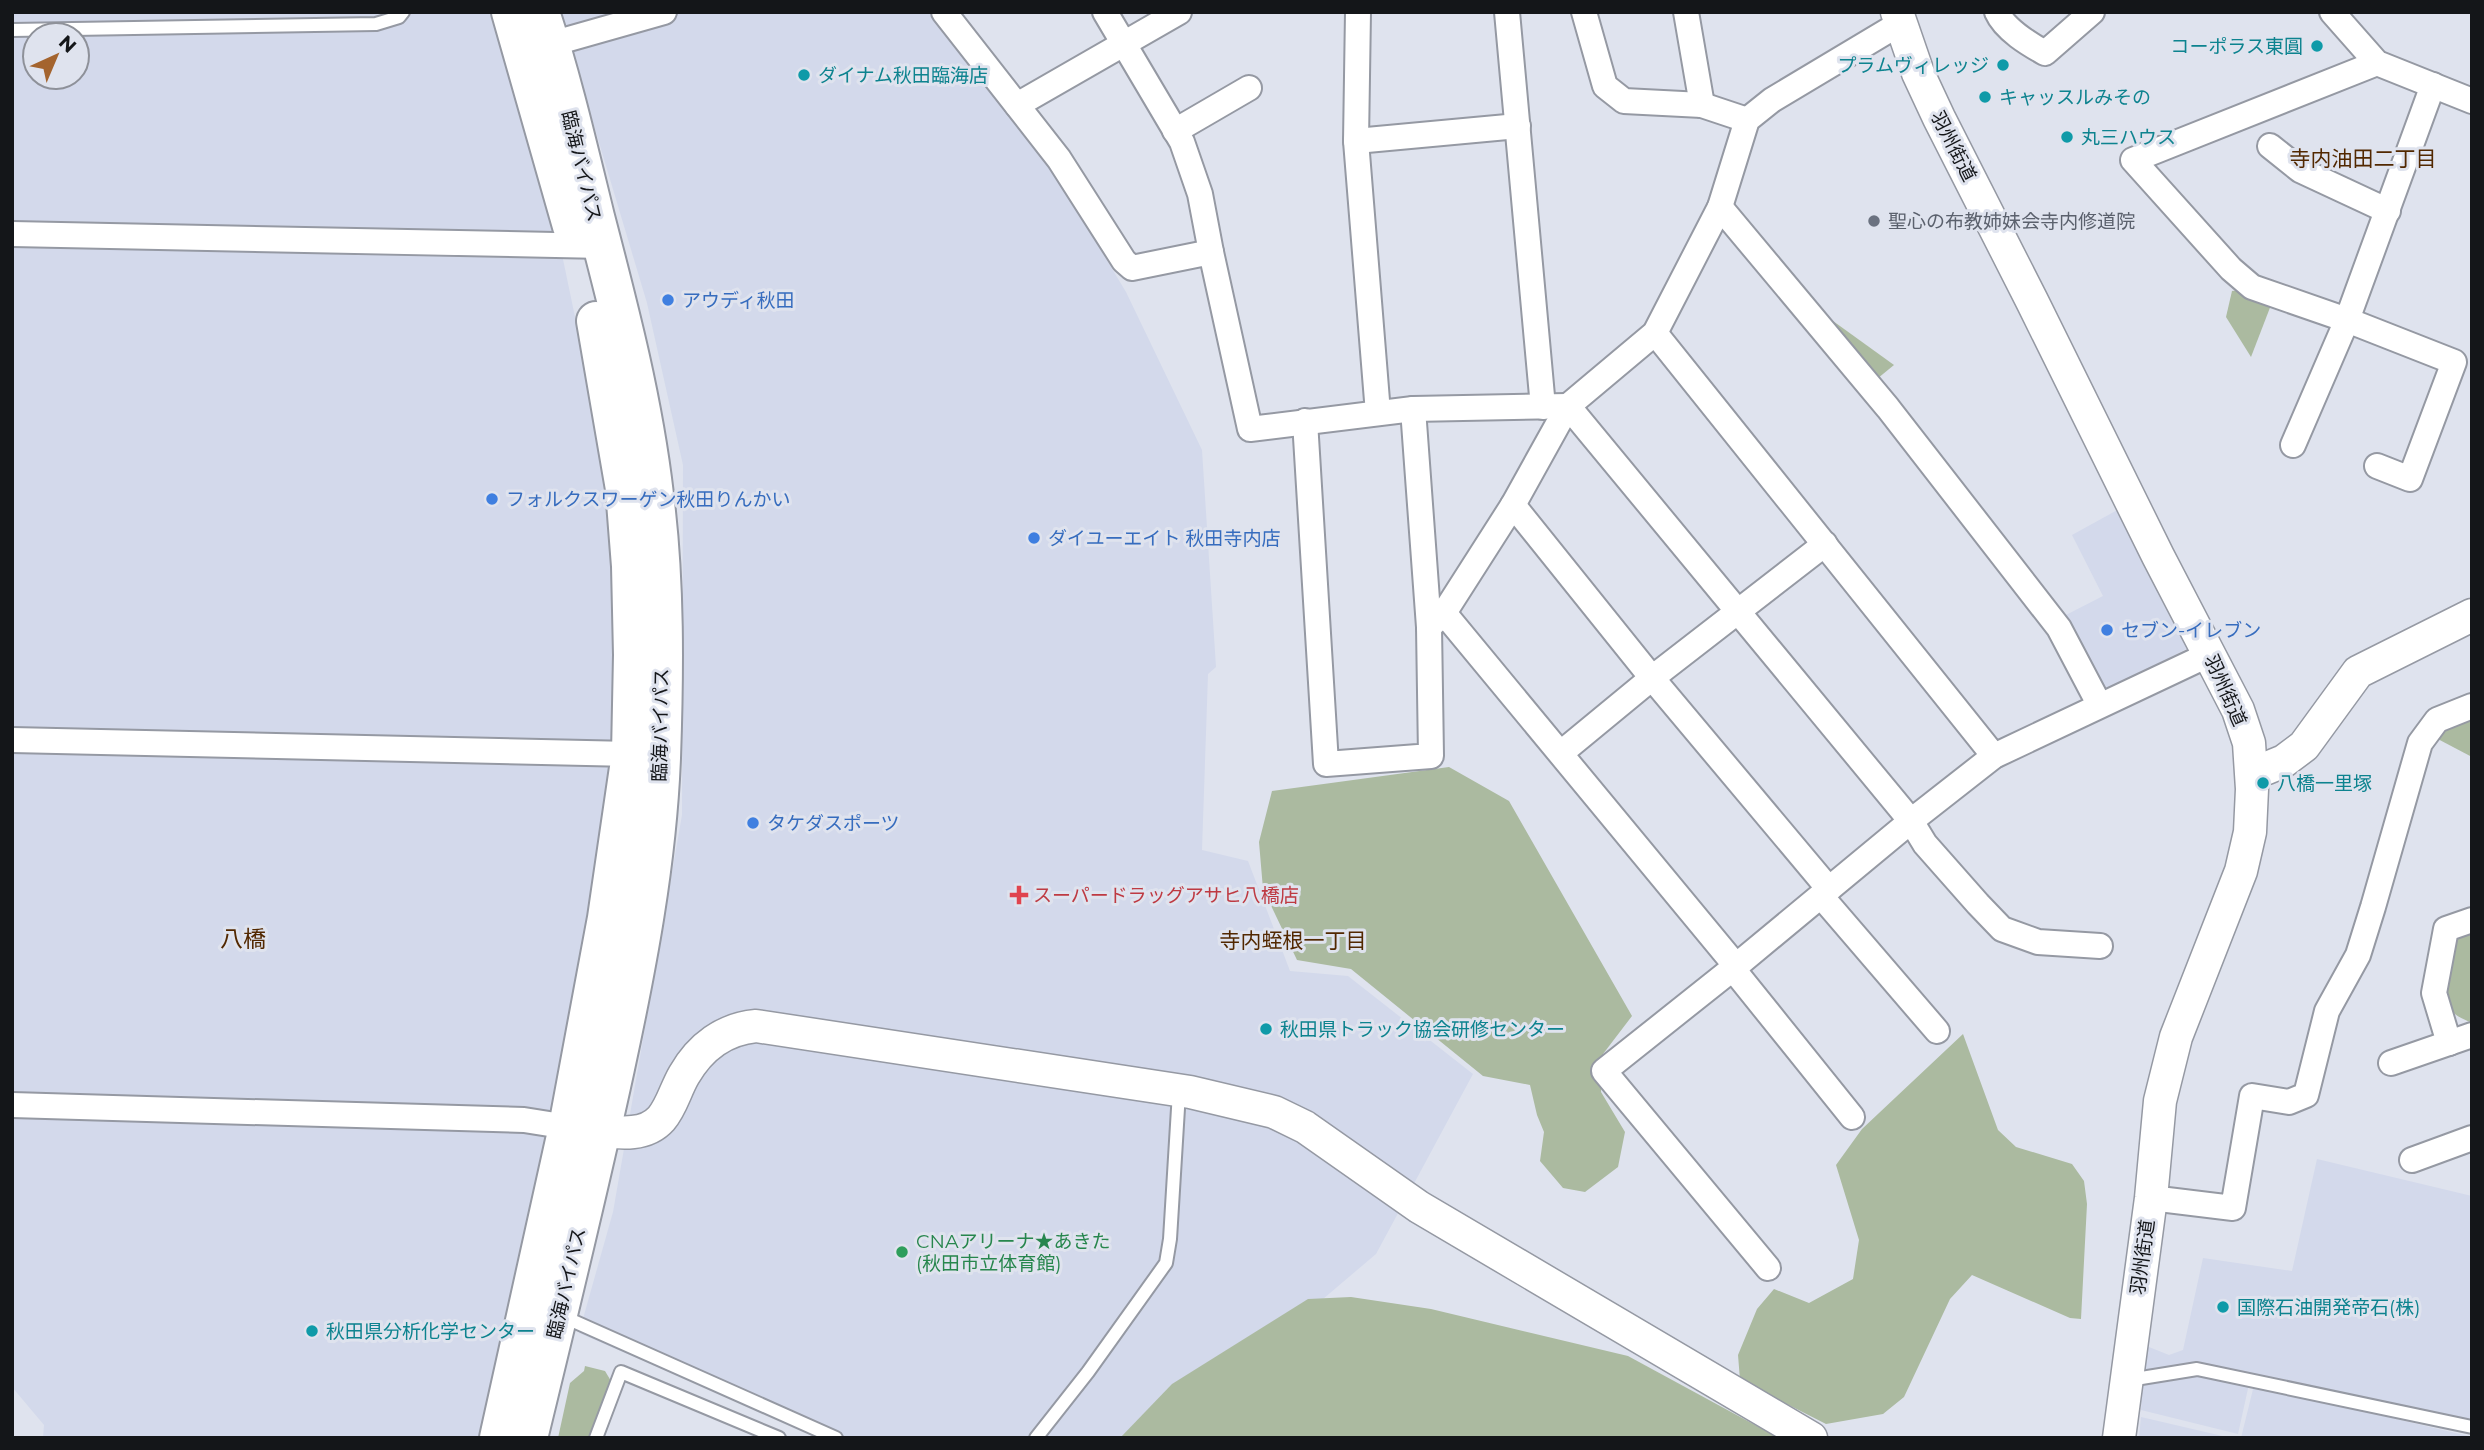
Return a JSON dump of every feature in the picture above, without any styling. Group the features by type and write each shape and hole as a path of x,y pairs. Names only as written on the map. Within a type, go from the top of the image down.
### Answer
{"highway":[{"name":"臨海バイパス","path":"499,1438 585,1129 630,1000 648,891 661,761 662,688 661,594 654,497 634,372 511,12"},
{"name":"臨海バイパス","path":"528,1438 558,1314 585,1129 607,918 631,754 632,629 625,489 600,334 590,246 545,28"}],"street":[{"path":"545,28 664,12"},
{"path":"944,12 1059,159 1124,261 1132,268 1211,252"},
{"path":"1105,12 1182,142 1200,194 1251,429 1413,409 1568,406"},
{"path":"1017,105 1180,12"},
{"path":"1358,12 1356,141 1378,413"},
{"path":"1507,12 1543,407"},
{"path":"1584,12 1605,86 1625,101 1702,105 1747,120"},
{"path":"1685,12 1702,105"},
{"path":"1997,12 2000,19 2045,53 2092,12"},
{"path":"2332,12 2377,63 2472,101"},
{"path":"1437,620 1513,505 1568,406 1655,333 1720,207 1747,120 1772,100 1898,18"},
{"name":"羽州街道","path":"1898,18 1918,73 1939,118 2238,710 2249,743 2252,770 2250,832 2241,871 2176,1037 2160,1101 2151,1198 2119,1438"},
{"path":"2377,63 2133,160 2231,269 2252,287 2347,320 2454,362 2410,479 2377,466"},
{"path":"2293,444 2347,320 2432,85"},
{"path":"1175,131 1249,88"},
{"path":"1356,141 1518,126"},
{"path":"2270,146 2300,170 2388,211"},
{"path":"1720,207 1888,408 2059,628 2098,705"},
{"path":"12,234 590,246"},
{"path":"1655,333 1994,755"},
{"path":"1568,406 1911,821 1925,844 1978,904 2003,929 2038,942 2100,946"},
{"path":"1305,421 1326,764 1431,756 1437,620 1413,409"},
{"path":"1513,505 1937,1031"},
{"path":"1561,753 1652,678 1825,544"},
{"path":"2252,770 2267,768 2284,761 2304,746 2358,671 2472,615"},
{"path":"1437,620 1561,753 1852,1117"},
{"path":"1769,1268 1604,1071 1735,968 1994,755 2210,654"},
{"path":"2151,1198 2233,1208 2252,1096 2289,1102 2306,1095 2327,1011 2358,955 2420,743 2437,720 2472,706"},
{"path":"12,740 631,754"},
{"path":"2390,1063 2460,1039 2434,993 2446,929 2472,920"},
{"path":"12,1105 524,1121 634,1132 653,1125 665,1115 675,1100 682,1078 692,1061 708,1044 739,1028 757,1026 1179,1092 1274,1112 1304,1127 1419,1207 1811,1438"},
{"path":"2412,1160 2472,1138"}],"lane":[{"path":"12,30 376,24 399,17 403,12"},
{"path":"1036,1438 1088,1372 1166,1262 1170,1239 1179,1092"},
{"path":"558,1314 836,1438"},
{"path":"2125,1381 2197,1369 2472,1427"},
{"path":"596,1438 621,1372 779,1438"}],"shaded area":[{"path":"12,12 489,12 550,197 613,499 622,644 612,801 553,1106 484,1438 43,1438 44,1425 12,1387"},
{"path":"560,12 935,12 1014,106 1126,292 1202,450 1216,667 1208,674 1202,850 1248,861 1290,971 1348,976 1473,1074 1376,1254 1159,1438 822,1438 579,1333 613,1212 682,815 683,465 647,303"},
{"path":"2121,508 2188,648 2099,695 2060,618 2103,596 2072,535"},
{"path":"2317,1159 2472,1196 2472,1427 2251,1375 2238,1434 2141,1410 2144,1345 2169,1355 2183,1350 2203,1258 2292,1271"},
{"path":"2254,1385 2472,1437 2472,1438 2241,1438"},
{"path":"2141,1417 2231,1438 2139,1438"}],"green space":[{"path":"2240,290 2271,305 2251,357 2226,317 2232,291"},
{"path":"1833,321 1894,365 1872,383 1826,326"},
{"path":"2472,715 2472,757 2434,737 2439,730"},
{"path":"1449,767 1509,801 1632,1016 1603,1054 1601,1092 1625,1132 1618,1167 1585,1192 1563,1188 1540,1161 1544,1132 1530,1085 1483,1076 1351,969 1297,960 1263,889 1259,842 1272,791"},
{"path":"2472,931 2472,1023 2453,1012 2444,994 2443,985 2453,938"},
{"path":"1963,1034 1998,1130 2016,1147 2072,1164 2084,1181 2087,1204 2081,1319 2070,1318 1972,1275 1950,1299 1904,1397 1883,1414 1826,1424 1740,1380 1738,1355 1757,1309 1774,1289 1809,1303 1853,1279 1859,1240 1836,1165 1862,1129"},
{"path":"1351,1297 1431,1309 1628,1356 1779,1438 1120,1438 1172,1384 1308,1299"},
{"path":"585,1366 605,1371 611,1381 589,1438 558,1438 570,1383 584,1371"}],"place":[{"name":"コーポラス東圓","path":"2317,46"},
{"name":"プラムヴィレッジ","path":"2003,65"},
{"name":"ダイナム秋田臨海店","path":"804,75"},
{"name":"キャッスルみその","path":"1985,97"},
{"name":"丸三ハウス","path":"2067,137"},
{"name":"聖心の布教姉妹会寺内修道院","path":"1874,221"},
{"name":"アウディ秋田","path":"668,300"},
{"name":"フォルクスワーゲン秋田りんかい","path":"492,499"},
{"name":"ダイユーエイト 秋田寺内店","path":"1034,538"},
{"name":"セブン-イレブン","path":"2107,630"},
{"name":"八橋一里塚","path":"2263,783"},
{"name":"タケダスポーツ","path":"753,823"},
{"name":"スーパードラッグアサヒ八橋店","path":"1019,895"},
{"name":"秋田県トラック協会研修センター","path":"1266,1029"},
{"name":"CNAアリーナ★あきた (秋田市立体育館)","path":"902,1252"},
{"name":"国際石油開発帝石(株)","path":"2223,1307"},
{"name":"秋田県分析化学センター","path":"312,1331"}],"district":[{"name":"寺内油田二丁目","path":"2363,159"},
{"name":"八橋","path":"243,939"},
{"name":"寺内蛭根一丁目","path":"1293,941"}]}
